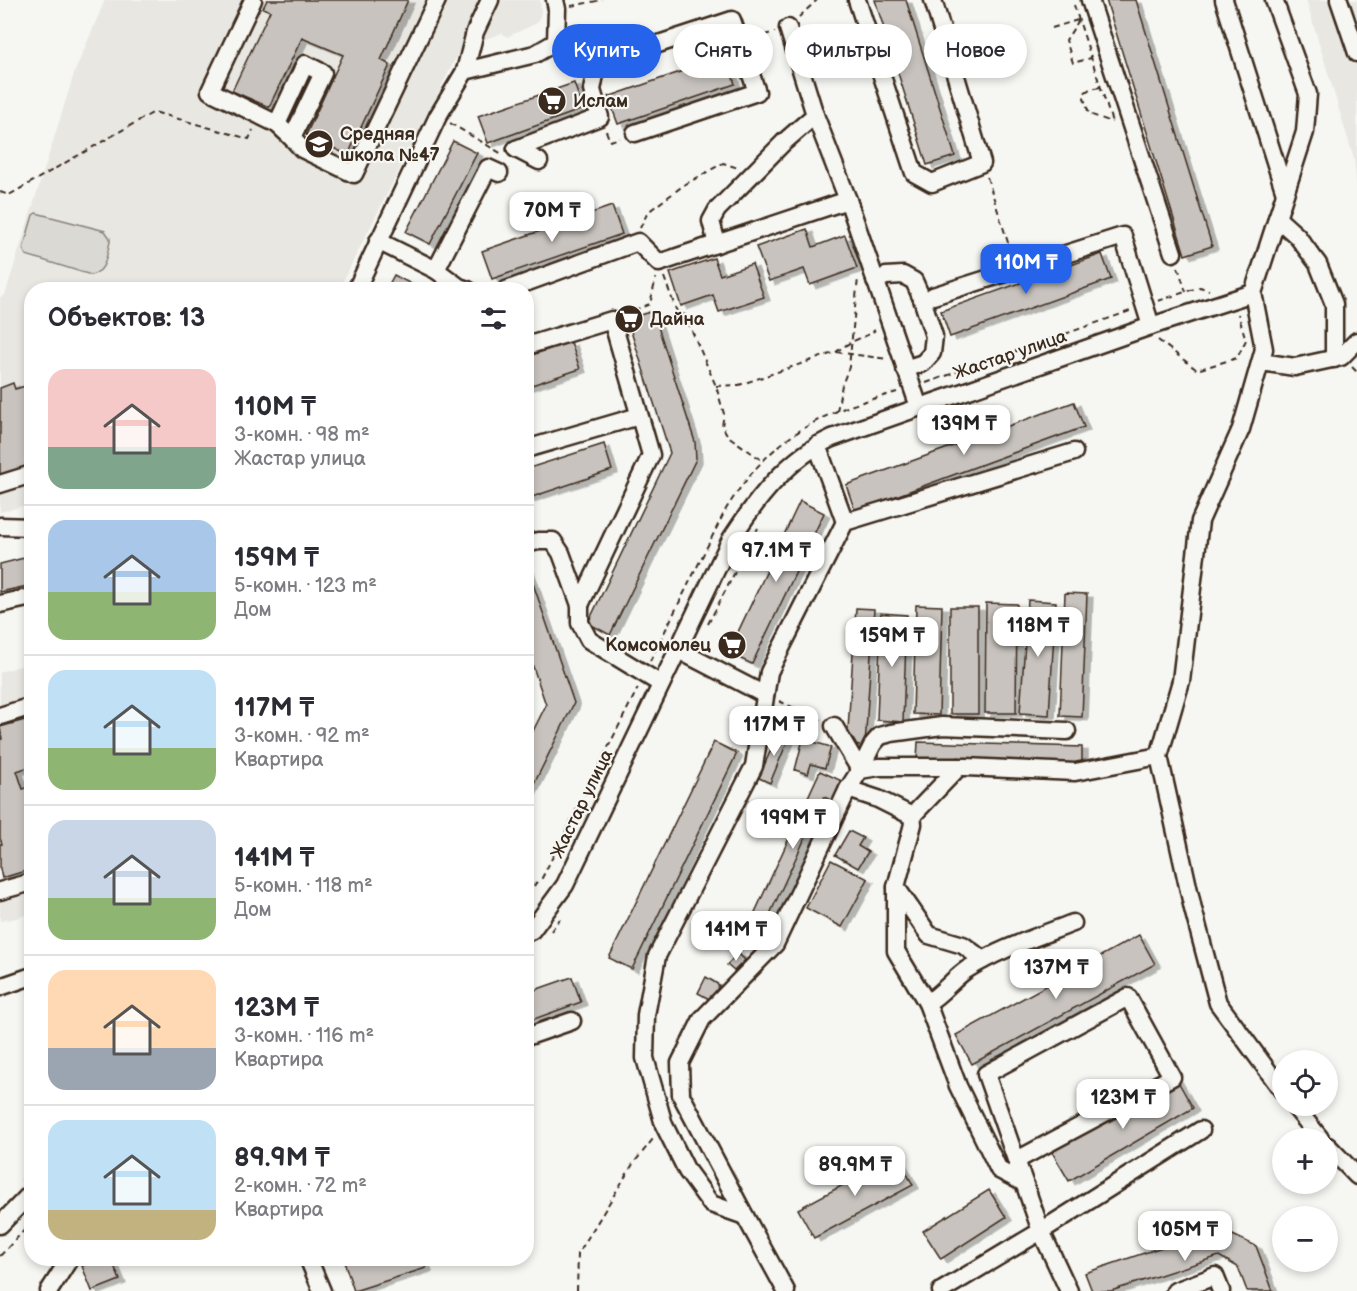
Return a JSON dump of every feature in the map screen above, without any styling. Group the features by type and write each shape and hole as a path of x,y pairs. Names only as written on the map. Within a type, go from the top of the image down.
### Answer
{"street":[{"path":"253,0 210,91 277,124 302,149 354,174 436,0"},
{"path":"360,282 438,116 465,71 475,32 490,0"},
{"path":"857,0 914,173 932,183 982,163 933,0"},
{"path":"1090,0 1173,253"},
{"path":"1224,0 1285,193"},
{"path":"1272,1076 1218,1003 1193,909 1159,756 1181,681 1200,521 1241,429 1264,349 1253,293 1305,132 1308,94 1274,0"},
{"path":"1339,0 1354,32 1357,53"},
{"path":"556,5 556,24"},
{"path":"720,24 732,20 733,24"},
{"path":"465,71 535,54 552,44"},
{"path":"277,124 305,64 323,73 292,138"},
{"path":"516,149 600,117 592,90 594,78"},
{"path":"635,133 757,92 752,78"},
{"path":"804,78 919,407"},
{"path":"717,244 711,221 717,210 784,142 815,115"},
{"path":"516,149 539,161"},
{"path":"436,270 488,168 499,173"},
{"path":"528,282 638,242 659,263 848,200"},
{"path":"1277,218 1297,236 1318,264 1334,304 1334,359"},
{"path":"933,296 1123,236 1154,332"},
{"path":"378,241 436,270 452,282"},
{"path":"875,280 886,276 903,275 914,281 922,299 934,336 932,353 923,363 904,365"},
{"name":"Жастар улица","path":"534,927 565,885 731,539 746,515 784,471 817,445 832,438 919,407 1154,332 1253,293"},
{"path":"534,344 612,320 651,455 580,605"},
{"path":"1261,362 1294,367 1334,359 1341,357 1357,341"},
{"path":"534,447 639,416"},
{"path":"817,445 845,522"},
{"path":"745,1216 711,1204 687,1172 664,1125 645,1058 646,1015 657,956 754,766 769,672 845,522 1074,452"},
{"path":"0,484 24,476"},
{"path":"0,526 24,527"},
{"path":"534,542 553,541 561,553 580,605 580,623 589,640 661,684"},
{"path":"0,604 24,599"},
{"path":"678,650 765,695"},
{"path":"0,716 24,708"},
{"path":"834,726 860,770"},
{"path":"786,1291 681,1095 680,1063 702,1019 775,944 848,789 873,744 880,736 942,726 1067,731"},
{"path":"860,770 879,767 959,767 1075,772 1159,756"},
{"path":"912,816 959,767"},
{"path":"848,789 878,799 912,816"},
{"path":"912,816 913,824 896,887 896,951 927,1003 958,1086 999,1170 1024,1183"},
{"path":"0,891 24,884"},
{"path":"896,887 929,935 963,945 983,960"},
{"path":"927,1003 937,997 964,972 983,960 1073,923"},
{"path":"0,987 24,979"},
{"path":"1017,1160 1172,1077 1128,997 986,1074 1041,1231 1069,1291"},
{"path":"534,1034 572,1020"},
{"path":"1302,1116 1312,1128"},
{"path":"941,1291 1201,1130"},
{"path":"1338,1156 1357,1176"},
{"path":"0,1225 24,1200"},
{"path":"49,1291 64,1266"},
{"path":"311,1266 322,1291"},
{"path":"1175,1291 1215,1276 1221,1291"}],"path":[{"path":"556,5 602,0"},
{"path":"792,24 817,0"},
{"path":"1074,5 1112,122 1089,114 1084,93 1100,87"},
{"path":"1052,28 1079,20"},
{"path":"1079,20 1066,40 1073,63 1091,57"},
{"path":"0,192 9,195 154,112 249,139 260,117"},
{"path":"438,116 504,155 516,149"},
{"path":"600,117 610,141 635,133"},
{"path":"982,163 1016,269"},
{"path":"638,242 640,228 648,212 684,184 723,164 737,168 750,176"},
{"path":"837,411 842,385 849,367 858,270 865,250"},
{"path":"1173,253 1186,292"},
{"path":"612,320 650,304 659,263"},
{"path":"659,263 677,312 685,315 716,387 724,414 722,426 728,436 763,461"},
{"path":"534,886 542,878 726,509 741,486 778,446 807,426 837,411 1200,287 1234,300 1246,340 1237,358 1197,370 1154,332"},
{"path":"716,387 739,385 836,352 889,321"},
{"path":"836,352 877,357 904,365"},
{"path":"708,626 760,524"},
{"path":"765,695 834,726"},
{"path":"549,934 562,915"},
{"path":"577,1291 578,1254 633,1164 664,1125"},
{"path":"0,1256 24,1230"}],"shaded area":[{"path":"105,0 540,0 541,13 537,23 507,37 502,33 480,41 467,36 343,282 24,282 24,506 0,512 0,297 5,295 75,71"},
{"path":"1306,0 1357,0 1357,187 1354,159"},
{"path":"36,213 105,231 110,242 105,262 100,270 91,275 26,255 23,249 33,215"},
{"path":"24,665 24,915 0,921 0,672"}],"building":[{"name":"Средняя школа №47","path":"267,0 408,0 381,60 390,65 348,155 306,135 343,55 302,38 269,107 232,91 270,11 263,8"},
{"path":"875,0 906,0 924,57 924,78 930,78 955,156 927,165 900,78 912,78 912,24 883,24"},
{"path":"1106,0 1136,0 1212,246 1185,255"},
{"path":"673,74 673,78 733,78 735,84 618,124 608,97"},
{"path":"574,83 583,109 488,143 478,116"},
{"path":"453,141 477,153 430,244 406,232"},
{"path":"612,206 622,234 492,279 482,251"},
{"path":"807,229 813,247 845,235 857,268 810,285 804,269 769,281 756,247"},
{"path":"1102,254 1111,279 950,337 941,311"},
{"path":"714,258 720,275 752,264 764,297 719,312 713,295 681,306 670,273"},
{"path":"394,275 407,282 390,282"},
{"path":"653,311 695,442 696,459 610,635 588,623 670,453 627,319"},
{"path":"571,342 580,369 534,384 534,354"},
{"path":"13,383 15,389 24,386 24,470 0,478 0,388"},
{"path":"1074,402 1084,427 855,511 846,485"},
{"path":"604,444 612,470 534,496 534,466"},
{"path":"800,501 824,513 752,664 728,653"},
{"path":"24,558 24,587 0,592 0,564"},
{"path":"534,586 574,703 534,784 534,729 546,705 534,670"},
{"path":"1065,593 1087,594 1082,717 1060,716"},
{"path":"1028,600 1056,602 1049,715 1020,713"},
{"path":"986,603 1017,604 1016,713 985,713"},
{"path":"916,605 942,606 939,715 913,714"},
{"path":"950,607 978,607 978,714 950,714"},
{"path":"856,608 874,609 865,746 847,745"},
{"path":"881,613 907,615 903,722 877,720"},
{"path":"24,720 24,769 17,771 24,789 24,871 2,878 0,869 0,844 2,844 0,838 0,739 2,739 0,727"},
{"path":"779,730 790,735 770,783 759,778"},
{"path":"803,739 831,747 825,768 811,764 808,774 795,770"},
{"path":"714,742 737,753 632,969 609,958"},
{"path":"918,742 1082,747 1082,765 917,760"},
{"path":"820,771 842,781 833,801 824,797 758,940 745,934"},
{"path":"849,831 863,838 858,846 868,852 858,868 835,855"},
{"path":"831,860 868,879 842,927 806,908"},
{"path":"1139,935 1155,964 972,1064 956,1035"},
{"path":"738,953 745,960 734,971 727,965"},
{"path":"572,977 581,1002 534,1019 534,990"},
{"path":"706,977 719,985 711,1000 698,993"},
{"path":"1176,1078 1193,1108 1069,1181 1052,1152"},
{"path":"897,1156 913,1185 814,1238 798,1209"},
{"path":"989,1190 1006,1217 941,1259 923,1231"},
{"path":"1218,1228 1256,1246 1273,1291 1247,1291 1238,1267 1219,1256 1111,1291 1092,1291 1085,1273"},
{"path":"82,1266 114,1266 120,1280 92,1291"},
{"path":"346,1266 425,1266 426,1268 354,1291"}],"place":[{"name":"Ислам","path":"552,101"},
{"name":"Средняя школа №47","path":"319,144"},
{"name":"Дайна","path":"629,319"},
{"name":"Комсомолец","path":"732,645"}]}
